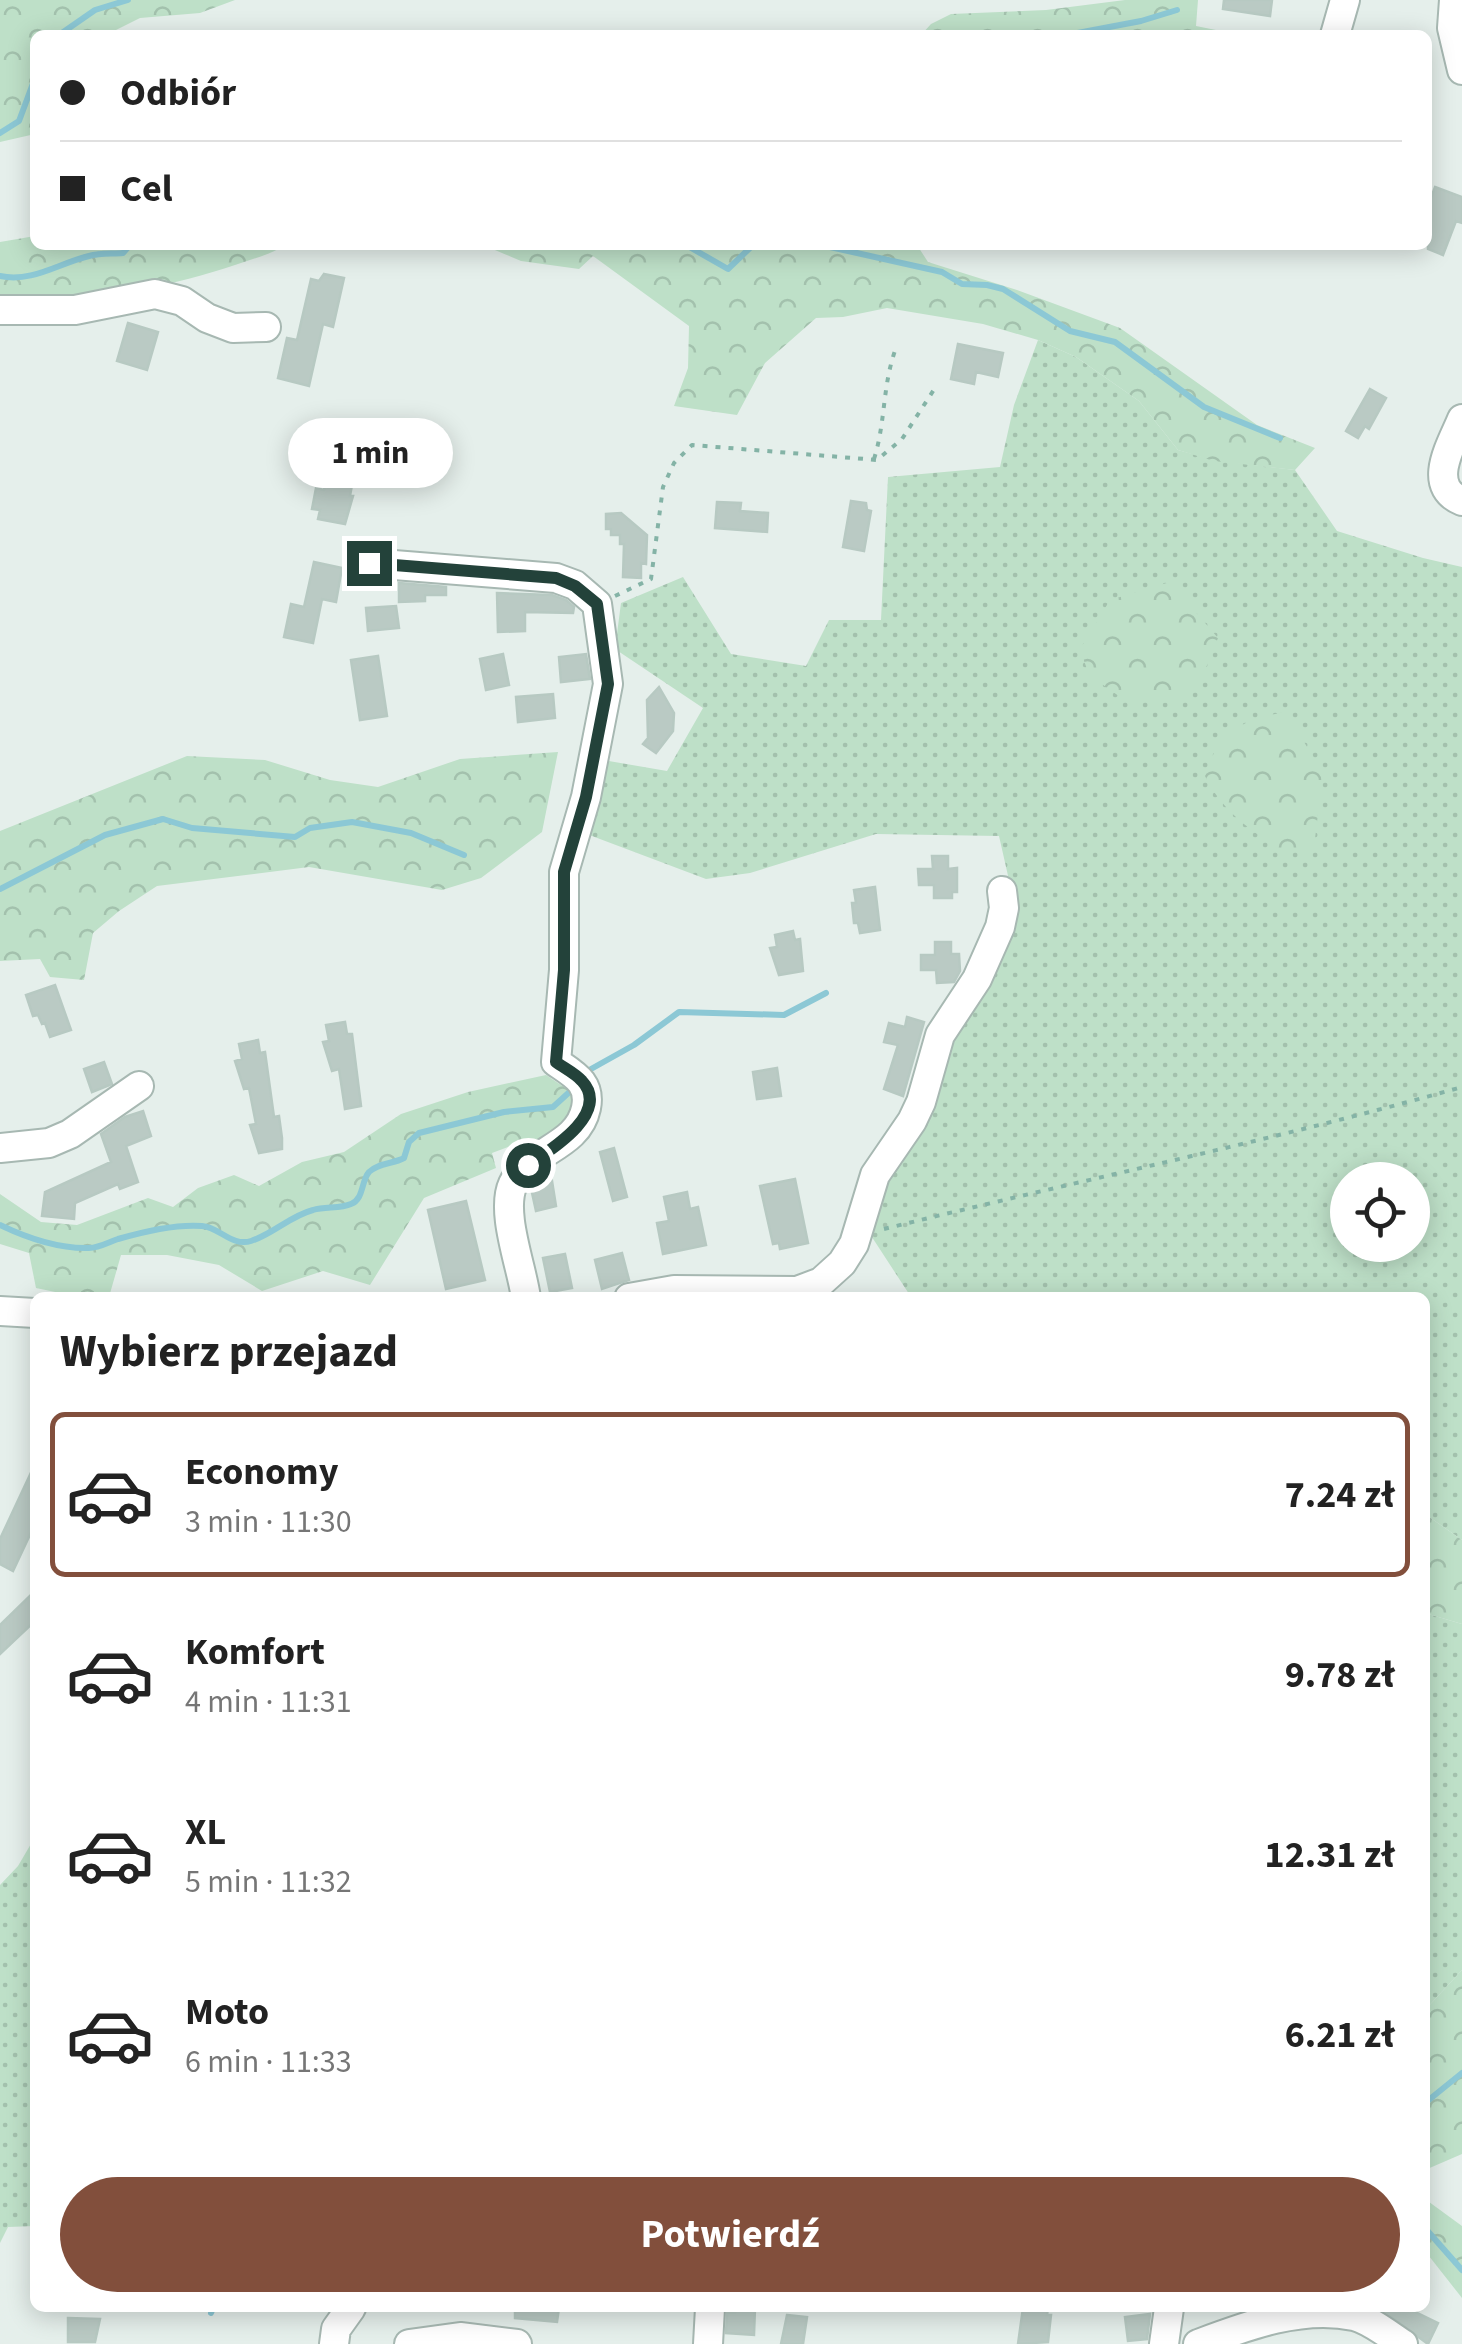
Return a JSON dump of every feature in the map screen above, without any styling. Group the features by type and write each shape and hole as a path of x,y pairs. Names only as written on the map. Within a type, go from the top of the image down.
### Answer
{"street":[{"path":"1336,30 1344,0"},
{"path":"1454,0 1452,28 1462,70"},
{"path":"0,310 75,310 155,294 182,301 207,318 232,328 266,327"},
{"path":"1462,418 1443,465 1442,480 1446,490 1462,501"},
{"path":"369,563 556,578 575,586 597,604 608,684 586,797 564,872 564,970 556,1062 582,1081 587,1088 587,1104 582,1121 569,1138 528,1165 513,1183 510,1220 525,1292"},
{"path":"663,1292 785,1292 810,1288 830,1276 854,1244 875,1176 912,1122 940,1035 977,979 1000,927 1002,891"},
{"path":"0,1148 49,1142 70,1134 139,1086"},
{"path":"0,1311 30,1313"},
{"path":"334,2344 336,2329 348,2312"},
{"path":"708,2344 710,2312"},
{"path":"1164,2344 1168,2312"},
{"path":"1198,2344 1270,2318 1330,2315 1356,2316 1403,2344"},
{"path":"409,2344 460,2337 517,2344"}],"path":[{"path":"874,459 882,436 885,377 896,348"},
{"path":"597,604 651,579 663,487 674,463 692,445 874,459 902,438 935,388"},
{"path":"854,1244 876,1230 1146,1164 1326,1126 1462,1088"}],"green space":[{"path":"0,0 235,0 200,13 140,18 116,30 30,30 30,135 0,142"},
{"path":"1125,0 1198,0 1196,26 1216,30 926,30 951,14 1046,10"},
{"path":"30,237 30,250 275,250 149,288 29,300 0,298 0,242"},
{"path":"495,250 920,250 928,262 1120,328 1257,425 1315,448 1295,470 1214,461 1178,450 1139,401 1076,357 1038,340 983,324 887,308 816,318 765,363 737,415 674,406 688,368 689,326 593,256 579,269 521,261"},
{"path":"1038,340 1076,357 1139,401 1178,450 1214,460 1295,470 1337,531 1462,567 1462,1540 1430,1518 1430,1292 908,1292 868,1231 880,1185 1016,911 999,836 876,834 750,873 706,879 584,833 603,760 667,771 703,708 615,649 621,603 683,577 731,654 806,666 829,620 881,620 888,477 1000,467 1014,405"},
{"path":"1170,582 1218,638 1199,685 1172,703 1123,699 1089,675 1080,649 1110,600"},
{"path":"1285,712 1323,772 1314,847 1287,854 1230,811 1205,776 1220,737 1255,718"},
{"path":"558,752 542,832 481,878 442,890 309,867 157,886 93,933 84,980 50,977 40,959 0,961 0,831 187,756 265,760 330,780 378,787 460,759"},
{"path":"546,1075 579,1097 569,1120 516,1159 511,1146 492,1153 496,1168 424,1198 370,1285 323,1271 262,1291 219,1265 167,1255 121,1255 110,1292 55,1292 36,1288 29,1253 0,1244 0,1194 41,1222 77,1225 148,1198 173,1207 198,1188 234,1175 259,1186 302,1162 344,1152 401,1114 468,1092"},
{"path":"1430,1518 1462,1540 1462,1624 1430,1614"},
{"path":"1430,1614 1462,1624 1462,1970 1430,2005"},
{"path":"30,1846 30,2226 8,2227 0,2243 0,1885"},
{"path":"1462,1970 1462,2154 1430,2168 1430,2005"},
{"path":"1430,2203 1462,2226 1462,2298 1430,2257"}],"building":[{"path":"1224,0 1272,0 1270,16 1223,9"},
{"path":"1435,187 1462,197 1462,223 1456,221 1443,255 1430,250"},
{"path":"324,274 344,278 333,327 323,324 309,386 278,378 287,338 297,340 311,279 319,281"},
{"path":"128,323 158,332 147,370 117,361"},
{"path":"958,344 1003,353 998,377 976,372 974,384 951,379"},
{"path":"1370,389 1386,398 1369,429 1365,426 1358,438 1346,431"},
{"path":"326,480 352,485 345,524 318,519 320,510 312,509 316,488 324,490"},
{"path":"851,501 866,503 871,511 864,551 843,547"},
{"path":"717,502 741,503 740,511 768,513 767,532 715,528"},
{"path":"621,513 647,535 646,564 641,563 641,578 623,577 624,544 620,544 620,535 611,535 611,529 606,529 606,514"},
{"path":"314,562 342,568 336,602 322,599 313,643 284,637 291,604 304,607"},
{"path":"399,583 446,587 446,595 425,595 425,601 399,602"},
{"path":"497,593 552,595 566,600 574,607 573,613 525,612 525,631 498,632"},
{"path":"396,606 399,628 368,631 366,608"},
{"path":"503,654 509,685 486,690 480,659"},
{"path":"586,654 590,679 561,682 559,657"},
{"path":"378,656 387,716 360,720 351,660"},
{"path":"659,687 674,713 673,731 656,753 643,744 648,738 647,700"},
{"path":"553,694 555,718 518,722 516,697"},
{"path":"932,856 948,856 948,869 957,868 957,892 952,892 952,898 934,898 934,885 919,885 918,869 933,869"},
{"path":"875,887 880,930 860,933 858,923 854,923 854,890"},
{"path":"793,931 795,940 800,939 803,971 779,975 770,948 777,947 775,935"},
{"path":"935,942 951,942 951,954 959,954 960,971 954,982 937,983 936,970 921,970 921,955 935,955"},
{"path":"55,985 71,1030 50,1037 45,1023 38,1015 33,1016 26,995"},
{"path":"907,1017 924,1022 903,1096 884,1089 898,1045 884,1042 889,1023 905,1027"},
{"path":"345,1022 347,1034 352,1034 361,1106 345,1109 339,1069 332,1071 323,1042 329,1041 326,1025"},
{"path":"258,1040 260,1053 265,1052 274,1117 279,1116 282,1138 282,1149 259,1153 250,1125 256,1124 249,1088 244,1089 235,1061 242,1059 239,1044"},
{"path":"104,1062 112,1084 92,1092 84,1069"},
{"path":"777,1068 781,1096 757,1099 753,1072"},
{"path":"143,1111 151,1136 126,1146 138,1182 120,1189 118,1184 75,1203 74,1219 42,1216 45,1192 111,1162 101,1134 125,1117"},
{"path":"614,1148 627,1197 613,1201 600,1152"},
{"path":"795,1179 808,1243 780,1249 779,1243 773,1244 760,1186"},
{"path":"552,1181 556,1206 536,1211 531,1188"},
{"path":"687,1192 690,1209 698,1207 706,1245 663,1254 657,1223 669,1221 664,1197"},
{"path":"466,1201 485,1280 446,1289 428,1210"},
{"path":"622,1253 629,1280 602,1289 595,1260"},
{"path":"565,1254 572,1288 550,1292 543,1258"},
{"path":"30,1475 30,1535 13,1571 0,1564 0,1539"},
{"path":"30,1596 30,1626 0,1654 0,1625"},
{"path":"515,2312 558,2312 557,2322 515,2318"},
{"path":"755,2312 754,2335 726,2333 727,2313"},
{"path":"1022,2312 1051,2315 1048,2342 1018,2344"},
{"path":"1384,2312 1415,2312 1438,2323 1428,2344"},
{"path":"1150,2314 1147,2339 1128,2341 1125,2317"},
{"path":"787,2315 807,2317 803,2344 781,2344"},
{"path":"68,2318 100,2319 95,2342 68,2342"}],"waterway":[{"path":"66,30 95,10 128,0"},
{"path":"1093,30 1177,10"},
{"path":"0,133 19,121 30,91"},
{"path":"0,276 34,275 89,256 126,250"},
{"path":"695,250 728,269 748,250"},
{"path":"843,250 942,272 962,284 1003,289 1070,331 1115,342 1204,407 1280,438"},
{"path":"0,889 105,835 163,819 192,828 295,837 310,828 352,822 411,833 464,855"},
{"path":"591,1069 634,1045 679,1012 784,1015 826,993"},
{"path":"0,1225 43,1242 77,1248 96,1247 159,1229 192,1226 208,1227 238,1241 251,1241 305,1213 355,1202 369,1172 404,1158 409,1142 419,1133 504,1112 553,1107 575,1087"},
{"path":"1430,2099 1462,2073"},
{"path":"1430,2234 1462,2270"}],"route":[{"path":"369,563 556,578 575,586 597,604 608,684 586,797 564,872 564,970 556,1062 582,1081 587,1088 587,1104 582,1121 569,1138 528,1165"}]}
